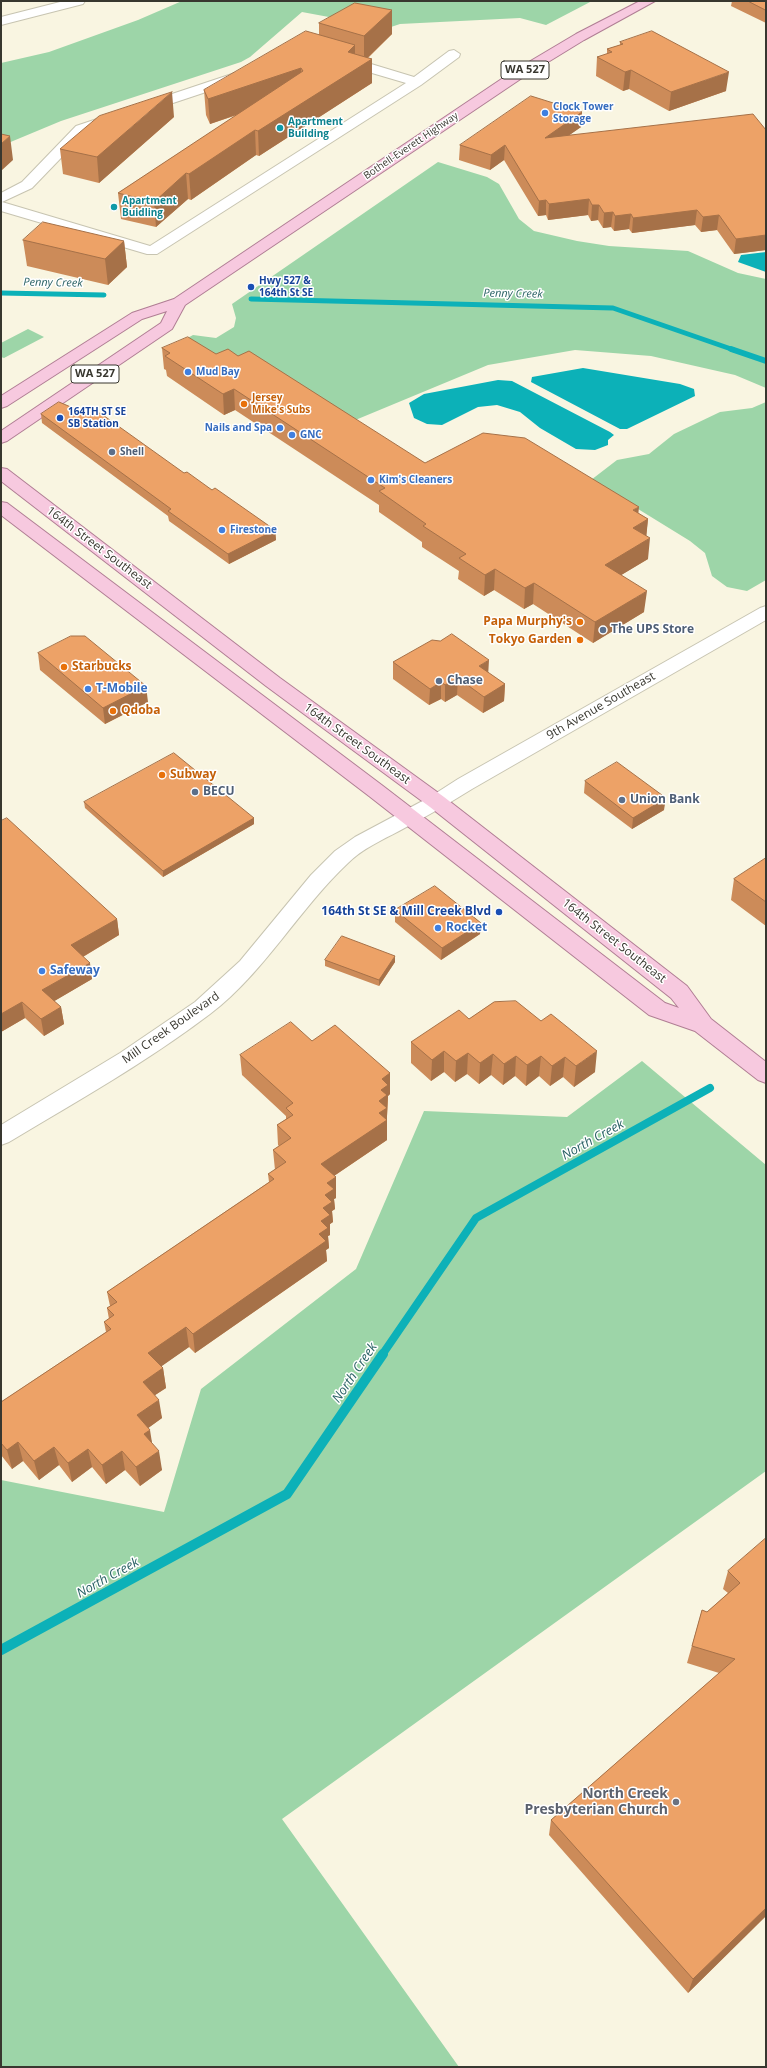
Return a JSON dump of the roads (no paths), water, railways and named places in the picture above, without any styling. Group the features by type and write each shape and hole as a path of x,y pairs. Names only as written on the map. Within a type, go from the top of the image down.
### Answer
{"main road":[{"name":"Bothell-Everett Highway","path":"1,402 137,316 179,302 517,75 580,37 649,1"},
{"name":"Bothell-Everett Highway","path":"1,438 167,326 179,302"},
{"path":"1,388 57,366"},
{"name":"164th Street Southeast","path":"1,473 273,682 437,802 679,992 703,1025 766,1074"},
{"name":"164th Street Southeast","path":"1,507 410,817 657,1009 703,1025"},
{"path":"1,512 22,524"}],"street":[{"path":"1,21 79,1"},
{"path":"1,206 152,251 416,82 454,54"},
{"path":"332,56 416,82"},
{"path":"1,198 27,185 81,129 254,71"},
{"name":"9th Avenue Southeast","path":"410,817 766,612"},
{"name":"Mill Creek Boulevard","path":"1,1136 128,1059 203,1008 248,967 328,869 362,842 410,817"}],"water":[{"path":"766,252 766,272 738,262 741,255"},
{"path":"583,368 680,384 694,389 695,396 627,429 620,429 531,382 532,377"},
{"path":"498,380 512,381 614,435 608,440 608,445 595,450 576,449 540,428 520,412 497,405 478,407 442,425 427,424 414,418 409,403 424,394"}],"waterway":[{"name":"Penny Creek","path":"1,293 104,295"},
{"name":"Penny Creek","path":"251,299 613,308 734,350"},
{"name":"Penny Creek","path":"731,349 766,361"},
{"name":"North Creek","path":"382,1355 476,1218 710,1088"},
{"name":"North Creek","path":"1,1650 287,1494 383,1354"}],"place":[{"name":"Clock Tower Storage","path":"545,113"},
{"name":"Apartment Building","path":"280,128"},
{"name":"Apartment Buidling","path":"114,207"},
{"name":"Hwy 527 & 164th St SE","path":"251,287"},
{"name":"Mud Bay","path":"188,372"},
{"name":"Jersey Mike's Subs","path":"244,404"},
{"name":"164TH ST SE SB Station","path":"60,418"},
{"name":"Nails and Spa","path":"280,428"},
{"name":"GNC","path":"292,435"},
{"name":"Shell","path":"112,452"},
{"name":"Kim's Cleaners","path":"371,480"},
{"name":"Firestone","path":"222,530"},
{"name":"Papa Murphy's","path":"580,622"},
{"name":"The UPS Store","path":"603,630"},
{"name":"Tokyo Garden","path":"580,640"},
{"name":"Starbucks","path":"64,667"},
{"name":"Chase","path":"439,681"},
{"name":"T-Mobile","path":"88,689"},
{"name":"Qdoba","path":"113,711"},
{"name":"Subway","path":"162,775"},
{"name":"BECU","path":"195,792"},
{"name":"Union Bank","path":"622,800"},
{"name":"164th St SE & Mill Creek Blvd","path":"499,912"},
{"name":"Rocket","path":"438,928"},
{"name":"Safeway","path":"42,971"},
{"name":"North Creek Presbyterian Church","path":"676,1802"}]}
